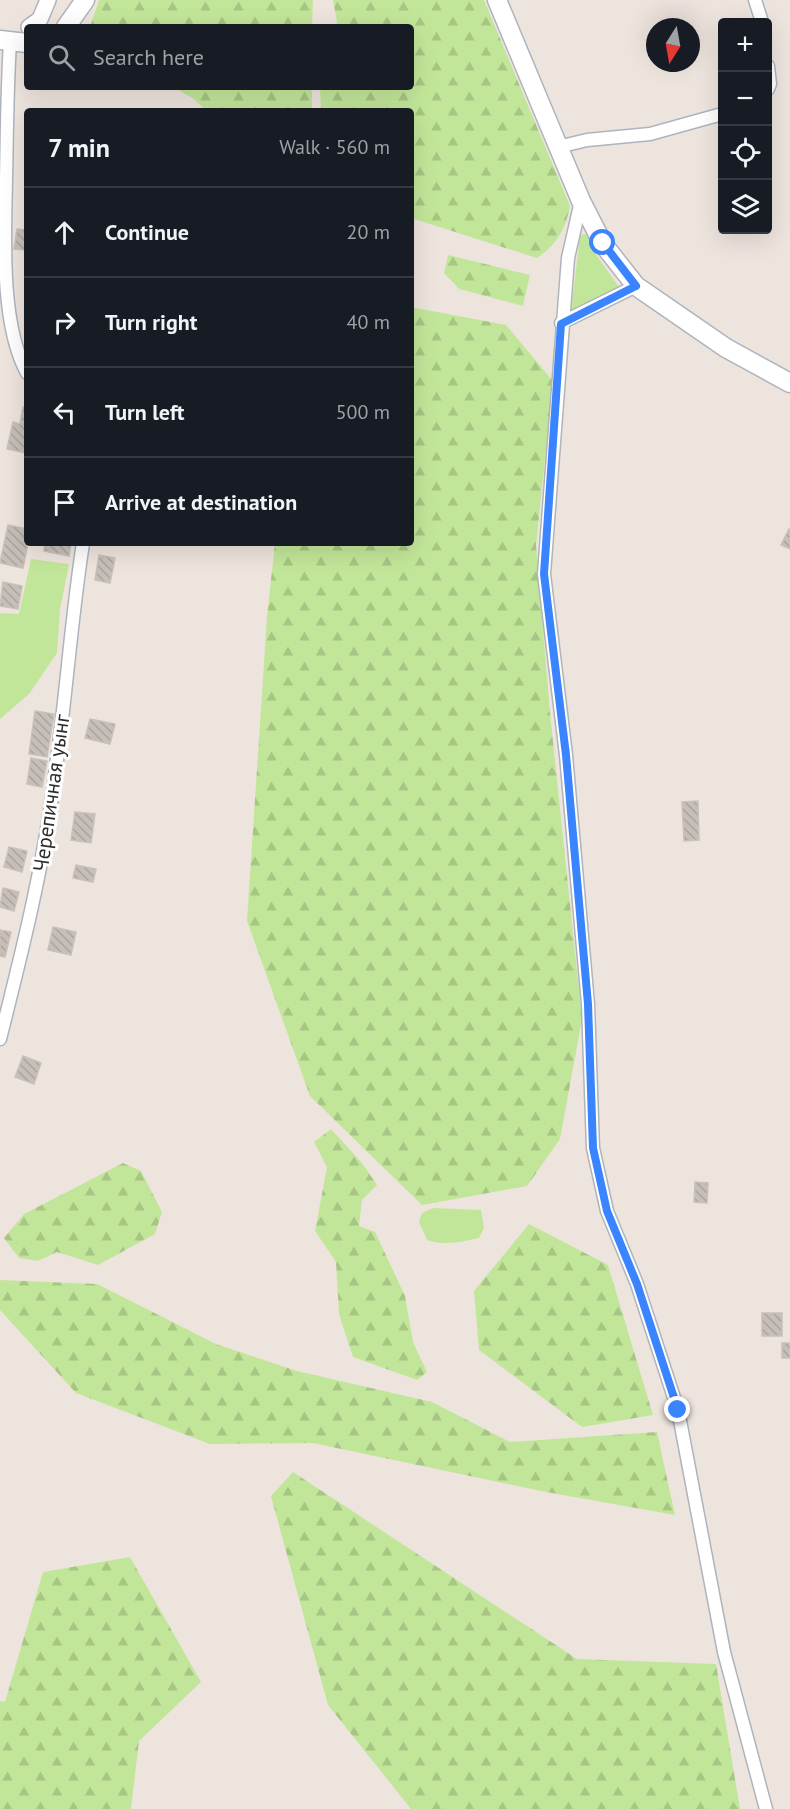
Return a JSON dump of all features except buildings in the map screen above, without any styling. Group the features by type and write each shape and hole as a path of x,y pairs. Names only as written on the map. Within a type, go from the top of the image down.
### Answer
{"main road":[{"path":"68,24 85,0"},
{"path":"497,0 581,201 603,243 636,286 726,348 790,383"}],"street":[{"path":"33,24 40,19 48,0"},
{"path":"755,0 761,18"},
{"path":"24,32 12,42 6,117 3,289 13,334 24,365"},
{"path":"558,147 587,140 650,134 718,115"},
{"path":"581,201 568,258 561,324 544,574 566,755 588,1004 593,1148 607,1211 637,1284 678,1410 724,1652 766,1809"},
{"path":"561,324 636,286"},
{"name":"Черепичная уынг","path":"0,1039 43,853 55,776 72,613 83,546"}],"green space":[{"path":"99,0 313,0 312,24 91,24"},
{"path":"333,0 484,0 570,206 560,235 544,253 537,258 414,219 414,108 321,108 320,90 414,90 414,24 336,24"},
{"path":"178,90 312,90 312,108 204,108"},
{"path":"588,234 597,256 619,287 571,312 580,235"},
{"path":"448,255 530,275 523,306 459,289 444,273"},
{"path":"414,308 506,325 553,381 536,545 550,713 582,1019 560,1139 527,1186 422,1205 310,1096 247,921 267,617 275,546 414,546"},
{"path":"31,559 69,564 60,609 57,653 29,694 0,719 0,613 19,614"},
{"path":"331,1129 362,1163 377,1185 362,1200 359,1226 375,1232 405,1296 413,1342 427,1372 417,1380 353,1357 339,1314 336,1262 315,1231 327,1167 314,1142"},
{"path":"123,1163 141,1171 162,1212 155,1234 98,1265 57,1252 38,1261 19,1258 4,1238 24,1214"},
{"path":"433,1208 481,1210 484,1228 479,1238 446,1243 427,1240 419,1222 422,1213"},
{"path":"529,1224 608,1265 653,1415 582,1427 479,1350 474,1291"},
{"path":"0,1280 97,1284 216,1344 297,1371 432,1402 510,1442 657,1432 675,1515 546,1492 313,1443 210,1444 76,1393 0,1310"},
{"path":"293,1472 577,1659 716,1664 740,1809 411,1809 328,1705 271,1496"},
{"path":"130,1557 201,1682 139,1741 131,1809 0,1809 0,1701 5,1702 43,1572"}],"route":[{"path":"603,243 636,286 561,324 544,574 566,755 588,1004 593,1148 607,1211 637,1284 678,1410"}]}
